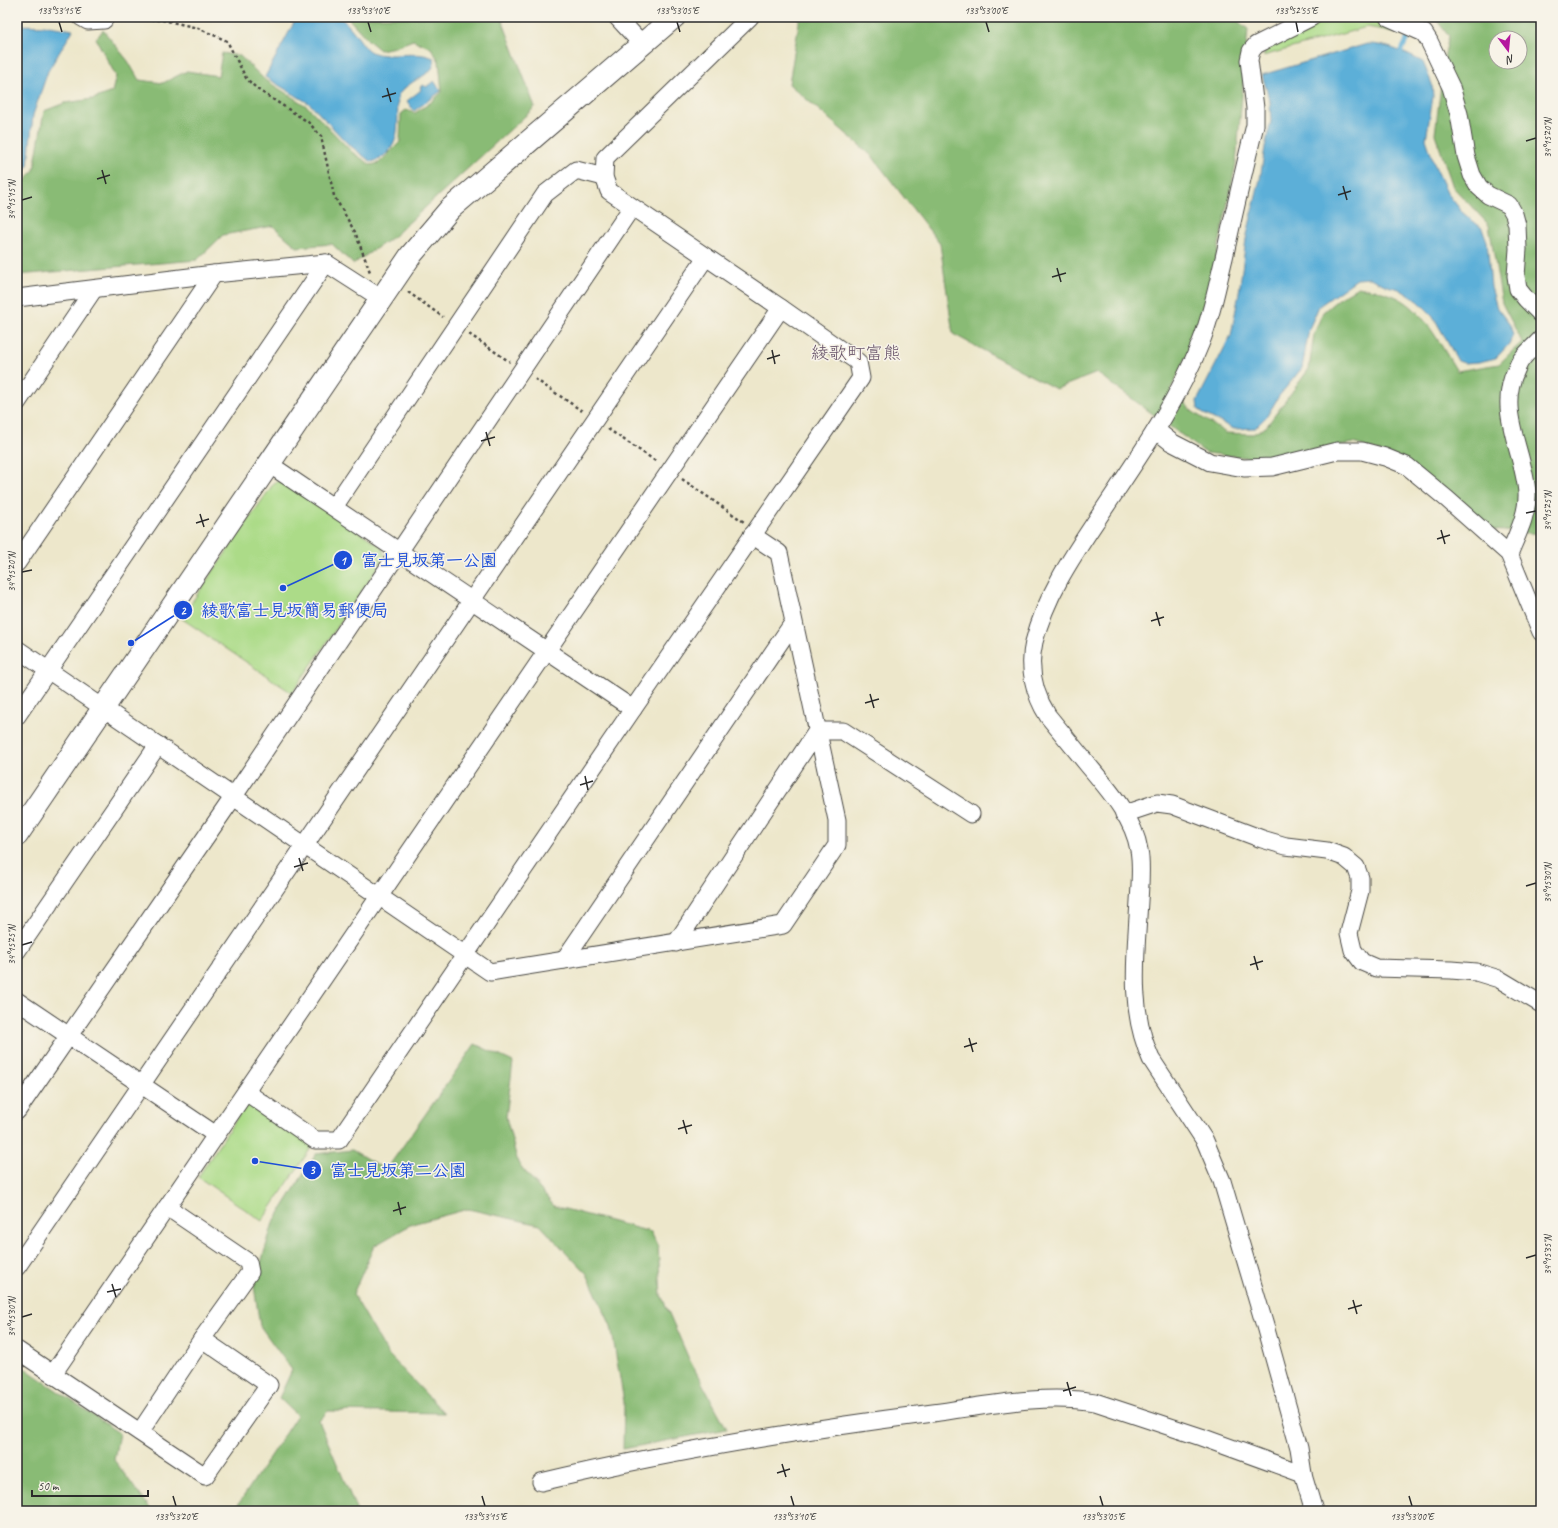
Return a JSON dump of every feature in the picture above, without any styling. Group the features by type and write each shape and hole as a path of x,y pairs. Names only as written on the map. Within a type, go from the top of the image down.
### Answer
{"street":[{"path":"81,17 88,21 104,20"},
{"path":"617,17 642,44"},
{"path":"17,835 411,255 450,209 674,17"},
{"path":"246,1092 315,1140 339,1140 861,378 858,362 609,191 604,178 605,158 750,17"},
{"path":"1312,17 1256,45 1252,51 1249,60 1255,108 1255,125 1217,288 1202,341 1182,385 1156,430 1067,564 1053,591 1034,643 1032,678 1040,704 1048,716 1115,797 1131,825 1139,849 1140,885 1134,980 1141,1031 1145,1046 1151,1059 1205,1141 1222,1180 1299,1448 1314,1511"},
{"path":"1388,17 1424,33 1429,40 1451,87 1459,114 1466,156 1472,175 1479,187 1488,194 1509,205 1514,214 1517,225 1518,249 1516,276 1518,289 1541,314"},
{"path":"334,507 545,194 576,170 604,178"},
{"path":"17,1111 234,796 632,206"},
{"path":"17,1267 706,257"},
{"path":"17,298 214,274 326,263 387,291"},
{"path":"17,716 326,263"},
{"path":"17,563 214,274"},
{"path":"17,403 94,289"},
{"path":"53,1374 545,650 781,308"},
{"path":"1509,554 1525,514 1527,494 1524,473 1509,414 1511,380 1521,360 1541,339"},
{"path":"1156,430 1172,442 1210,462 1244,468 1272,467 1337,451 1362,451 1385,457 1408,466 1448,499 1509,554 1541,632"},
{"path":"270,464 633,709"},
{"path":"17,649 490,972 783,925 837,845 837,820 779,553 754,533"},
{"path":"564,960 793,623"},
{"path":"818,732 843,731 971,814"},
{"path":"676,942 818,732"},
{"path":"17,951 158,745"},
{"path":"1124,814 1157,803 1172,805 1262,839 1286,846 1327,851 1344,857 1356,867 1360,878 1360,891 1349,933 1353,950 1362,962 1376,968 1476,972 1498,980 1541,1004"},
{"path":"17,1001 216,1135"},
{"path":"140,1432 202,1339 250,1272 248,1262 167,1207"},
{"path":"17,1350 205,1476 269,1385 202,1339"},
{"path":"541,1482 605,1466 744,1441 860,1422 1039,1399 1078,1399 1095,1402 1201,1436 1304,1474"}],"path":[{"path":"104,20 128,18 163,20 198,28 227,41 246,78 257,89 308,122 321,136 334,196 355,232 372,279 387,291 456,325 669,471 754,533"}],"green space":[{"path":"347,17 501,17 535,107 393,237 353,264 332,244 297,247 273,226 223,235 197,260 17,275 17,191 34,170 44,111 65,103 93,99 112,92 116,76 96,39 103,30 128,61 139,80 163,83 187,71 218,76 222,53 240,56 265,80 308,107 352,152 371,165 379,163 400,142 401,114 406,110 415,113 430,103 442,92 439,61 431,48 413,40 395,47 380,50 368,40"},
{"path":"799,17 1232,17 1248,29 1236,163 1213,274 1197,334 1171,389 1193,412 1226,433 1253,434 1266,427 1309,369 1314,334 1323,312 1341,297 1358,287 1392,295 1411,306 1433,332 1457,371 1499,364 1522,342 1502,303 1489,225 1453,187 1435,134 1445,53 1449,36 1434,17 1541,17 1541,534 1492,530 1404,460 1354,443 1261,459 1206,453 1097,373 1056,389 953,334 940,244 872,156 789,84"},
{"path":"1326,17 1379,17 1407,29 1405,34 1367,27 1263,56 1269,46"},
{"path":"282,480 382,547 385,557 292,693 181,618 274,483"},
{"path":"475,1044 513,1062 506,1117 518,1163 554,1206 651,1232 658,1247 661,1295 689,1359 727,1429 623,1449 624,1402 611,1326 587,1274 540,1225 468,1209 412,1224 374,1246 353,1294 388,1354 444,1413 328,1411 319,1421 357,1511 234,1511 297,1415 279,1398 292,1370 260,1326 254,1286 273,1223 316,1154 352,1150 386,1170"},
{"path":"253,1104 313,1145 262,1221 198,1177 244,1107"},
{"path":"17,1363 119,1433 114,1460 152,1511 17,1511"}],"water":[{"path":"328,16 340,18 371,52 386,55 418,54 434,58 433,67 430,71 408,85 398,95 398,127 394,142 391,149 385,155 375,161 371,162 347,143 310,104 265,77 297,17"},
{"path":"17,25 49,26 73,30 48,71 33,115 28,165 17,181"},
{"path":"1367,44 1389,47 1423,62 1432,84 1433,97 1426,139 1435,166 1448,194 1464,214 1482,228 1487,241 1491,287 1497,308 1510,325 1513,335 1509,344 1496,358 1479,362 1464,363 1458,361 1433,316 1418,301 1399,289 1387,286 1370,278 1357,279 1319,306 1309,329 1302,368 1279,396 1267,416 1255,428 1234,429 1202,413 1198,409 1197,401 1231,335 1239,293 1246,239 1260,179 1271,121 1270,101 1262,75"},
{"path":"434,81 441,91 414,111 407,101 421,90 420,87 424,85 426,87"}],"waterway":[{"path":"1399,56 1417,17"}],"place":[{"name":"富士見坂第一公園","path":"283,588"},
{"name":"綾歌富士見坂簡易郵便局","path":"131,643"},
{"name":"富士見坂第二公園","path":"255,1161"}],"district":[{"name":"綾歌町富熊","path":"856,353"}]}
